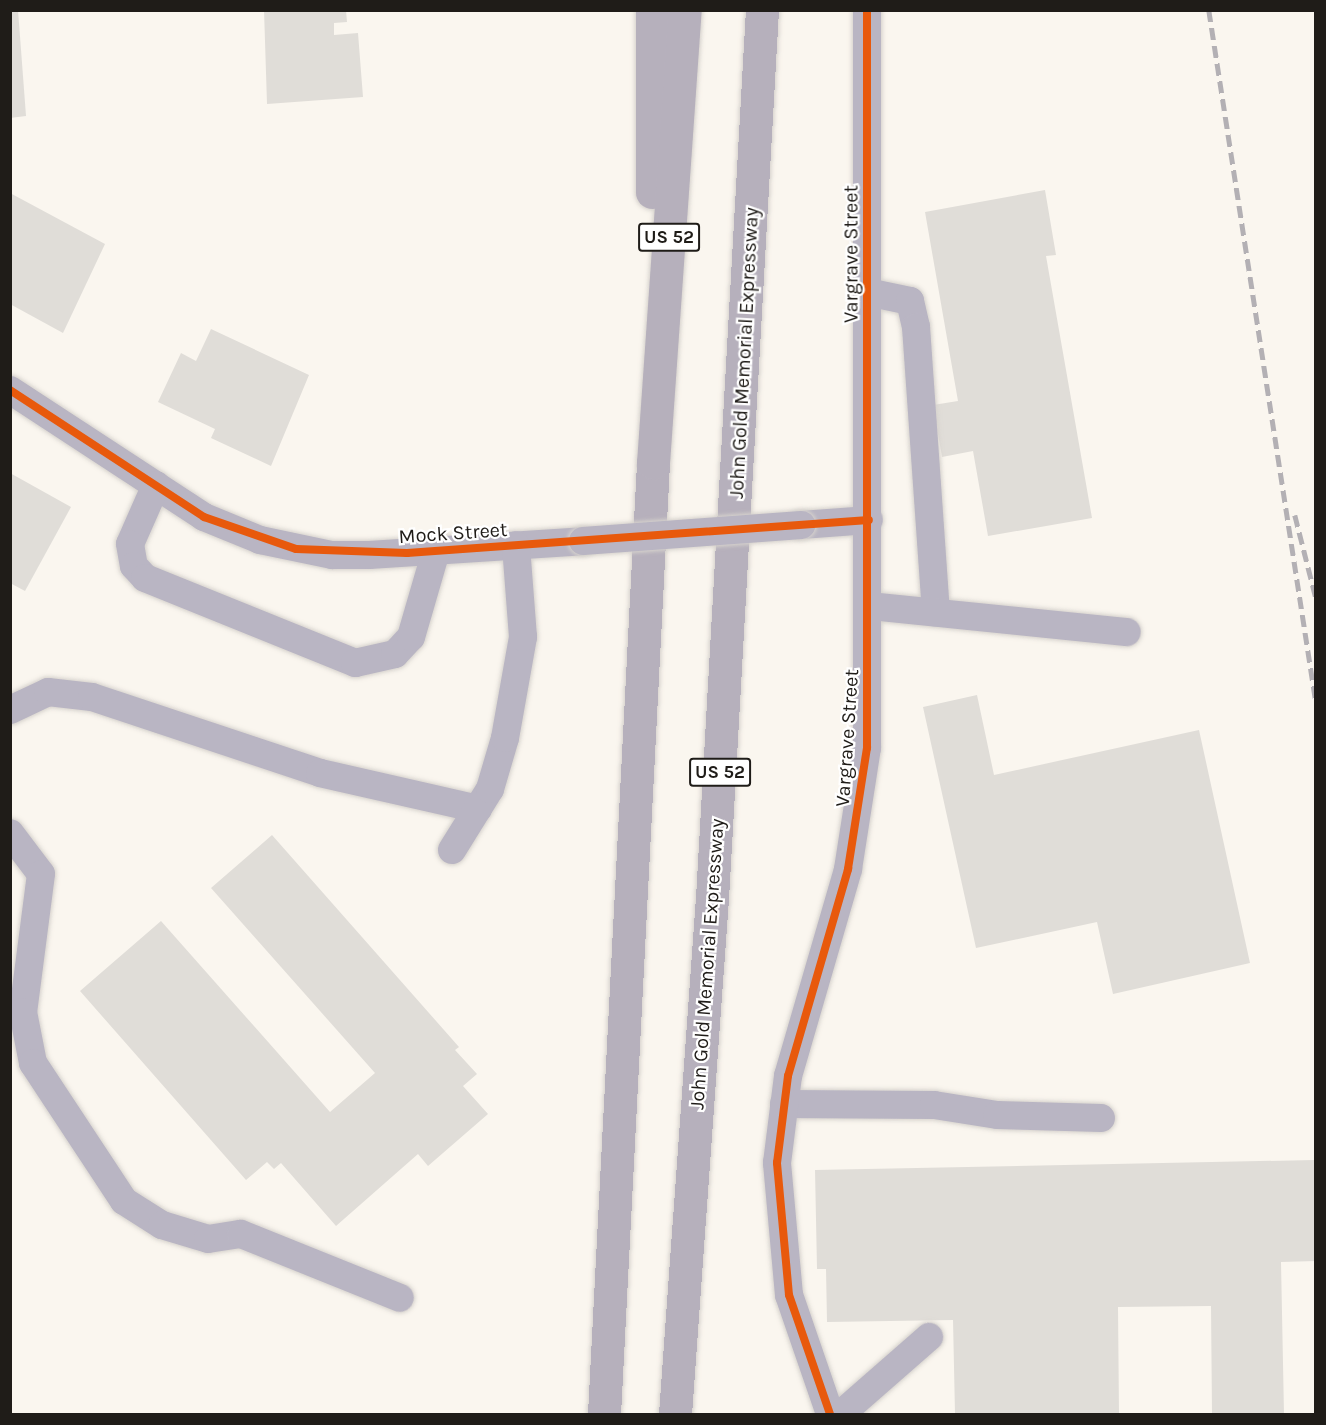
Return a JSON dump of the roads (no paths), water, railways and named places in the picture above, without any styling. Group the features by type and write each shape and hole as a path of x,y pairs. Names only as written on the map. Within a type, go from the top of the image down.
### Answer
{"highway":[{"path":"652,10 653,463"},
{"name":"US 52","path":"604,1414 653,463 685,10"},
{"name":"John Gold Memorial Expressway","path":"675,1414 712,898 762,10"},
{"path":"756,128 774,10"}],"street":[{"name":"Vargrave Street","path":"830,1414 800,1338 782,1251 777,1163 784,1104 855,829 867,748 870,606 867,10"},
{"path":"867,291 899,295 910,301 916,327 936,612"},
{"name":"Mock Street","path":"10,390 222,525 296,549 341,555 436,551 869,520"},
{"path":"156,485 130,544 134,566 145,578 355,663 395,654 411,637 436,551"},
{"path":"452,850 478,809 499,762 520,659 516,545"},
{"path":"870,606 1127,632"},
{"path":"10,710 48,692 92,697 320,773 478,809"},
{"path":"10,833 42,874 23,1012 33,1063 124,1201 162,1225 208,1239 241,1234 400,1298"},
{"path":"784,1104 934,1105 997,1115 1101,1118"},
{"path":"841,1414 929,1337"}],"railway":[{"path":"1209,10 1316,702"},
{"path":"1295,515 1316,598"}]}
